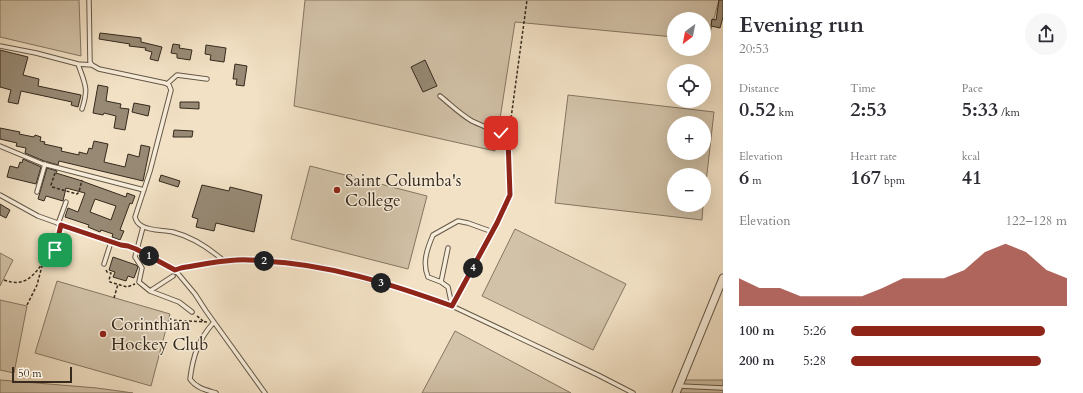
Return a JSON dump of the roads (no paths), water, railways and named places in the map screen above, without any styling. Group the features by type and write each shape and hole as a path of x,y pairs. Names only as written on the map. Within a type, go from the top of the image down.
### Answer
{"street":[{"path":"677,390 723,278"}],"lane":[{"path":"89,0 90,62 92,65"},
{"path":"0,46 36,53 78,64 92,65 99,69 169,85 171,90 150,171 134,217 136,222 143,227 174,232 185,236 209,249 224,261"},
{"path":"78,64 86,85 82,109"},
{"path":"167,84 177,75 208,79"},
{"path":"440,96 454,109 472,120 501,133 508,139 510,195 493,232 452,306"},
{"path":"0,146 45,164 144,190"},
{"path":"37,192 45,164"},
{"path":"0,195 38,216 111,242 136,249 175,270 195,294 265,393"},
{"path":"60,224 66,202"},
{"path":"452,306 448,287 441,282 428,277 425,270 426,252 433,235 458,221 493,232"},
{"path":"143,227 135,257 142,268 139,282 150,290 179,302 192,312"},
{"path":"104,264 111,242"},
{"path":"441,282 448,248"},
{"path":"175,270 236,260 287,262 321,267 409,291 452,306 633,393"},
{"path":"150,290 173,276"},
{"path":"214,322 199,342 192,365 190,379 194,384 202,389 216,393"},
{"path":"677,390 723,388"}],"place":[{"name":"Saint Columba's College","path":"337,190"},
{"name":"Corinthian Hockey Club","path":"103,334"}]}
